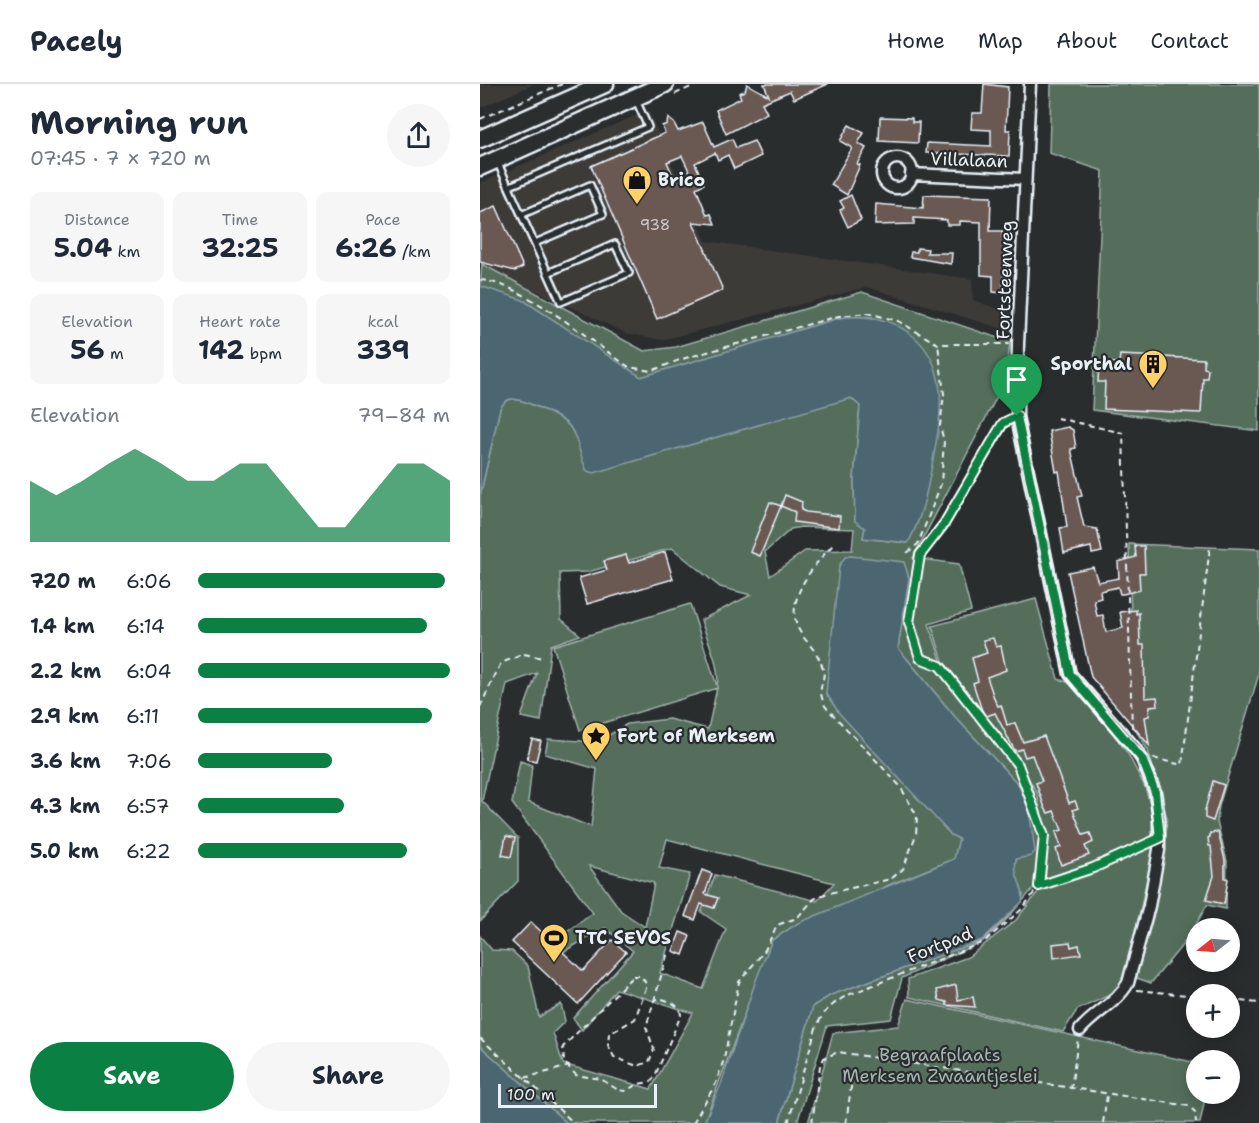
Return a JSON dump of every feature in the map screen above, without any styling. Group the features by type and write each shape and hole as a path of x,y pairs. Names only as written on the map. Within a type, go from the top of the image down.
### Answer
{"main road":[{"path":"480,167 665,84"},
{"path":"480,139 597,87 606,98 606,108 596,116"}],"street":[{"name":"Fortsteenweg","path":"1030,84 1018,344 1017,416 1070,674 1139,755 1155,792 1160,838 1149,906 1128,983 1122,994 1092,1016 1080,1030"},
{"name":"Villalaan","path":"911,174 1025,179"}],"lane":[{"path":"510,186 648,127 635,98"},
{"path":"496,160 523,214 535,243 548,273 561,302 629,273 615,243 548,273"},
{"path":"523,214 590,185 603,214 535,243"},
{"path":"920,555 944,524 1003,423 1017,416"}],"path":[{"path":"480,119 562,84"},
{"path":"480,280 492,280 520,293 629,367 651,372 682,359 816,322 868,313 898,321 938,344 1018,344"},
{"path":"907,553 918,544 941,484 944,441 940,426 944,394 938,344"},
{"path":"1057,418 1123,433 1132,727 1130,742"},
{"path":"693,1123 716,1083 724,1059 739,982 765,950 777,925 797,918 814,899 825,894 891,879 903,869 916,835 917,816 900,786 825,706 820,690 824,679 823,667 816,652 797,627 795,614 798,596 809,575 834,544"},
{"path":"1139,755 1182,765 1210,548"},
{"path":"920,555 909,622 916,648 920,658 940,666 1018,765 1044,836 1039,886 1093,868 1160,838"},
{"path":"480,707 501,663 524,654 543,658"},
{"name":"Fortpad","path":"788,1123 816,1028 822,1014 832,1004 848,995 984,942 1022,909 1039,886"},
{"path":"654,1000 671,1002 681,1015 651,1082 638,1084 625,1091 618,1090 601,1079 576,1075 564,1062 563,1047 633,976 641,976 647,985 635,1019 613,1030 609,1034 608,1045 611,1053 618,1060 637,1066 650,1062 654,1049 646,1027 668,952"},
{"path":"1128,983 1135,989 1186,995"},
{"path":"1240,1001 1259,1003"},
{"path":"1071,1089 1080,1030"},
{"path":"480,1038 574,1123"},
{"path":"812,1123 820,1066 824,1058 838,1052 1189,1106 1195,1112 1196,1123"},
{"path":"524,1078 570,1066"},
{"path":"846,1123 852,1080"},
{"path":"1103,1123 1107,1095"}],"shaded area":[{"path":"480,84 534,84 480,108"},
{"path":"648,110 706,241 972,279 973,300 1012,314 1013,332 867,287 662,340 626,333 480,265 480,183"}],"green space":[{"path":"1051,84 1259,84 1259,431 1092,410 1103,171 1049,153"},
{"path":"482,264 644,351 676,347 862,292 1010,342 1006,379 913,558 959,564 971,611 929,624 941,660 1008,749 1034,792 1043,843 1038,883 1006,920 983,941 902,978 891,1019 827,1026 797,1123 779,1123 813,1006 831,995 982,940 1005,920 1023,895 1013,871 1017,857 1018,784 956,718 898,648 909,578 830,700 951,835 959,839 954,859 889,885 772,940 704,1123 567,1123 480,1046 480,936 492,950 512,951 528,966 539,1017 561,1004 565,1021 553,1033 563,1064 651,1089 693,1013 616,989 582,1030 573,1018 633,951 605,928 563,952 553,942 593,913 512,803 520,761 532,765 528,802 591,827 597,769 545,754 548,739 598,742 627,724 669,719 708,729 717,688 580,730 553,646 690,604 717,686 717,670 701,620 751,595 720,587 672,548 588,572 560,573 561,619 580,635 551,645 541,721 521,717 537,673 507,684 482,801 518,838 518,881 480,921 480,496 500,408 504,402 511,399 533,405 566,423 576,437 587,471 851,398 860,406 854,480 855,520 865,528 863,538 907,543 872,317 839,318 641,377 480,286","holes":["801,527 854,529 852,550 805,551 770,576 765,552 791,529","667,839 834,883 817,901 715,875 701,912 726,929 703,989 660,973 690,874 659,868","589,866 654,883 645,927 621,911"]},
{"path":"1129,544 1259,549 1259,674 1219,806 1217,822 1227,861 1226,909 1207,905 1200,918 1186,918 1186,941 1151,983 1134,977 1154,899 1167,818 1148,750 1134,728"},
{"path":"1036,599 1058,679 1070,683 1107,724 1128,754 1145,787 1156,836 1126,977 1112,994 1077,1010 1063,1032 909,997 908,979 968,957 1016,920 1045,883 1046,843 1037,793 1011,749 943,661 932,626"},
{"name":"Begraafplaats Merksem Zwaantjeslei","path":"907,999 1186,1061 1186,1104 1204,1104 1200,1123 808,1123 833,1033 898,1026"}],"water":[{"path":"480,286 523,300 641,377 839,318 876,319 907,331 929,355 940,391 938,434 926,492 921,513 908,543 863,538 865,528 855,521 854,480 860,406 851,398 594,473 587,471 575,438 566,423 533,405 511,399 504,402 500,408 480,496"},
{"path":"845,557 904,562 909,578 898,648 956,718 1018,784 1029,810 1035,851 1031,856 1016,859 1015,865 1022,891 1022,902 982,940 831,995 813,1006 779,1123 704,1123 721,1084 772,940 798,923 954,859 959,839 951,835 839,713 826,693 839,566"},
{"path":"480,1046 559,1116 567,1123 480,1123"}],"building":[{"path":"747,84 769,96 764,84 828,84 794,99 790,91 762,103 767,113 726,134 716,110 741,98 739,93 745,91"},
{"path":"984,84 1008,87 1006,130 1010,130 1009,156 926,153 927,143 991,146 991,130 971,129 972,113 982,113"},
{"path":"880,117 912,118 912,122 919,122 918,143 879,141"},
{"path":"668,118 678,131 703,122 714,147 732,139 736,148 754,141 761,156 734,169 728,155 718,160 715,153 695,163 704,184 696,188 707,215 711,214 715,224 693,222 723,290 657,319 591,166 665,133 662,126 667,124","holes":["682,156 690,173 675,180 667,162"]},
{"path":"849,125 864,133 858,143 866,148 857,164 860,165 847,195 831,185 852,148 840,141"},
{"path":"851,195 861,220 848,227 840,210 844,208 840,201"},
{"path":"924,195 991,197 990,231 1003,231 1002,237 1005,237 1003,293 993,292 993,276 981,275 981,222 960,221 960,225 947,225 947,220 914,218 914,224 875,225 876,204 923,208"},
{"path":"496,206 523,267 515,271 480,262 480,213"},
{"path":"917,248 928,249 927,253 952,253 951,264 910,257 911,252 917,252"},
{"name":"Sporthal","path":"1120,355 1204,359 1204,368 1208,369 1207,378 1203,378 1201,413 1104,409 1105,382 1098,382 1099,362 1119,363"},
{"path":"1068,427 1073,430 1076,448 1071,449 1082,496 1077,497 1084,527 1097,529 1102,552 1092,554 1091,547 1064,553 1060,528 1067,527 1059,471 1056,472 1049,431"},
{"path":"785,495 802,502 801,510 806,512 840,516 839,528 794,522 795,512 781,506"},
{"path":"770,502 781,506 760,556 750,552"},
{"path":"1135,546 1144,546 1145,573 1139,573 1140,590 1120,594 1118,587 1100,591 1101,598 1094,600 1097,616 1103,615 1106,632 1123,628 1120,612 1136,610 1136,614 1139,613 1140,645 1144,645 1145,698 1157,697 1158,705 1150,706 1149,716 1145,717 1149,745 1091,677 1068,572 1093,567 1098,582 1119,578 1118,562 1136,557"},
{"path":"665,552 673,579 587,604 579,578 607,570 604,561 626,555 629,563"},
{"path":"993,638 996,647 1001,646 1006,670 987,677 995,701 998,706 1001,705 1007,725 1015,723 1023,742 1044,736 1069,803 1075,801 1078,808 1073,810 1083,835 1090,833 1093,842 1085,846 1089,855 1061,865 1056,849 1061,847 1056,832 1062,830 1054,811 1048,813 1045,808 1036,783 1042,781 1032,755 1025,757 1022,749 1015,751 995,713 984,717 973,683 978,681 972,658 987,653 983,640"},
{"path":"532,739 541,741 536,761 527,759"},
{"path":"1213,781 1224,785 1213,821 1205,818 1205,810"},
{"path":"1218,832 1225,860 1225,878 1228,879 1224,904 1206,900 1214,876 1208,838 1210,833"},
{"path":"506,836 515,838 511,857 502,855"},
{"path":"702,870 712,874 705,894 718,898 714,908 701,904 695,920 685,916"},
{"name":"TTC SEVOS","path":"531,922 583,971 612,940 626,952 578,1004 512,942"},
{"path":"680,932 690,936 683,955 673,951"},
{"path":"1070,942 1071,947 1079,945 1081,954 1054,958 1053,944"},
{"path":"956,985 958,1000 973,997 975,1007 947,1005 947,1002 939,1000 937,990"}],"place":[{"name":"Brico","path":"637,206"},
{"name":"Sporthal","path":"1153,390"},
{"name":"Fort of Merksem","path":"596,762"},
{"name":"TTC SEVOS","path":"554,964"}],"route":[{"path":"1017,416 1070,674 1076,684 1123,734 1142,759 1155,792 1160,838 1093,868 1039,886 1044,836 1018,765 940,666 920,658 909,622 920,555 944,524 1003,423 1017,416"}]}
